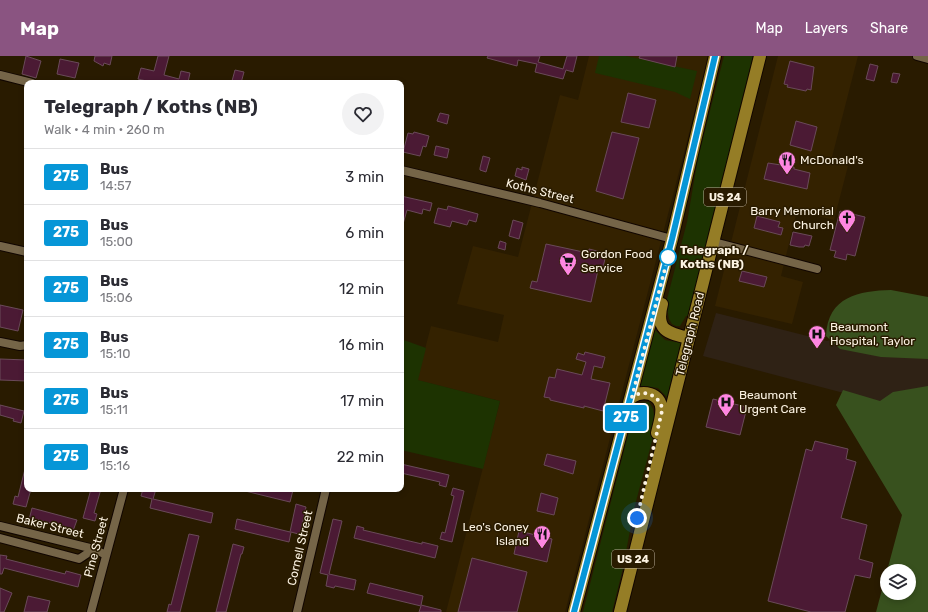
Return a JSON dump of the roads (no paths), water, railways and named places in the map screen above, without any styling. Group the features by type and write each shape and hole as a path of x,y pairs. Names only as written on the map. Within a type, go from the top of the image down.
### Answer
{"main road":[{"path":"574,612 632,397 672,239 715,56"},
{"name":"Telegraph Road","path":"620,612 760,56"},
{"path":"688,170 690,191 660,313 660,322 666,331 689,338"},
{"path":"632,397 642,393 652,395 661,403 662,411 639,505 637,518 638,538"}],"street":[{"path":"917,56 928,59"},
{"path":"0,76 24,81"},
{"name":"Koths Street","path":"404,171 540,203 672,239"},
{"path":"714,242 817,269"},
{"path":"0,246 24,251"},
{"path":"0,342 24,345"},
{"name":"Pine Street","path":"91,612 123,492"},
{"name":"Cornell Street","path":"297,612 325,492"},
{"name":"Baker Street","path":"0,526 94,549 106,555"},
{"name":"Baker Street","path":"0,538 79,559 94,549"}],"place":[{"name":"McDonald's","path":"787,175"},
{"name":"Barry Memorial Church","path":"847,233"},
{"name":"Telegraph / Koths (NB)","path":"668,257"},
{"name":"Gordon Food Service","path":"568,276"},
{"name":"Beaumont Hospital, Taylor","path":"817,349"},
{"name":"Beaumont Urgent Care","path":"726,417"},
{"name":"Leo's Coney Island","path":"542,549"}]}
